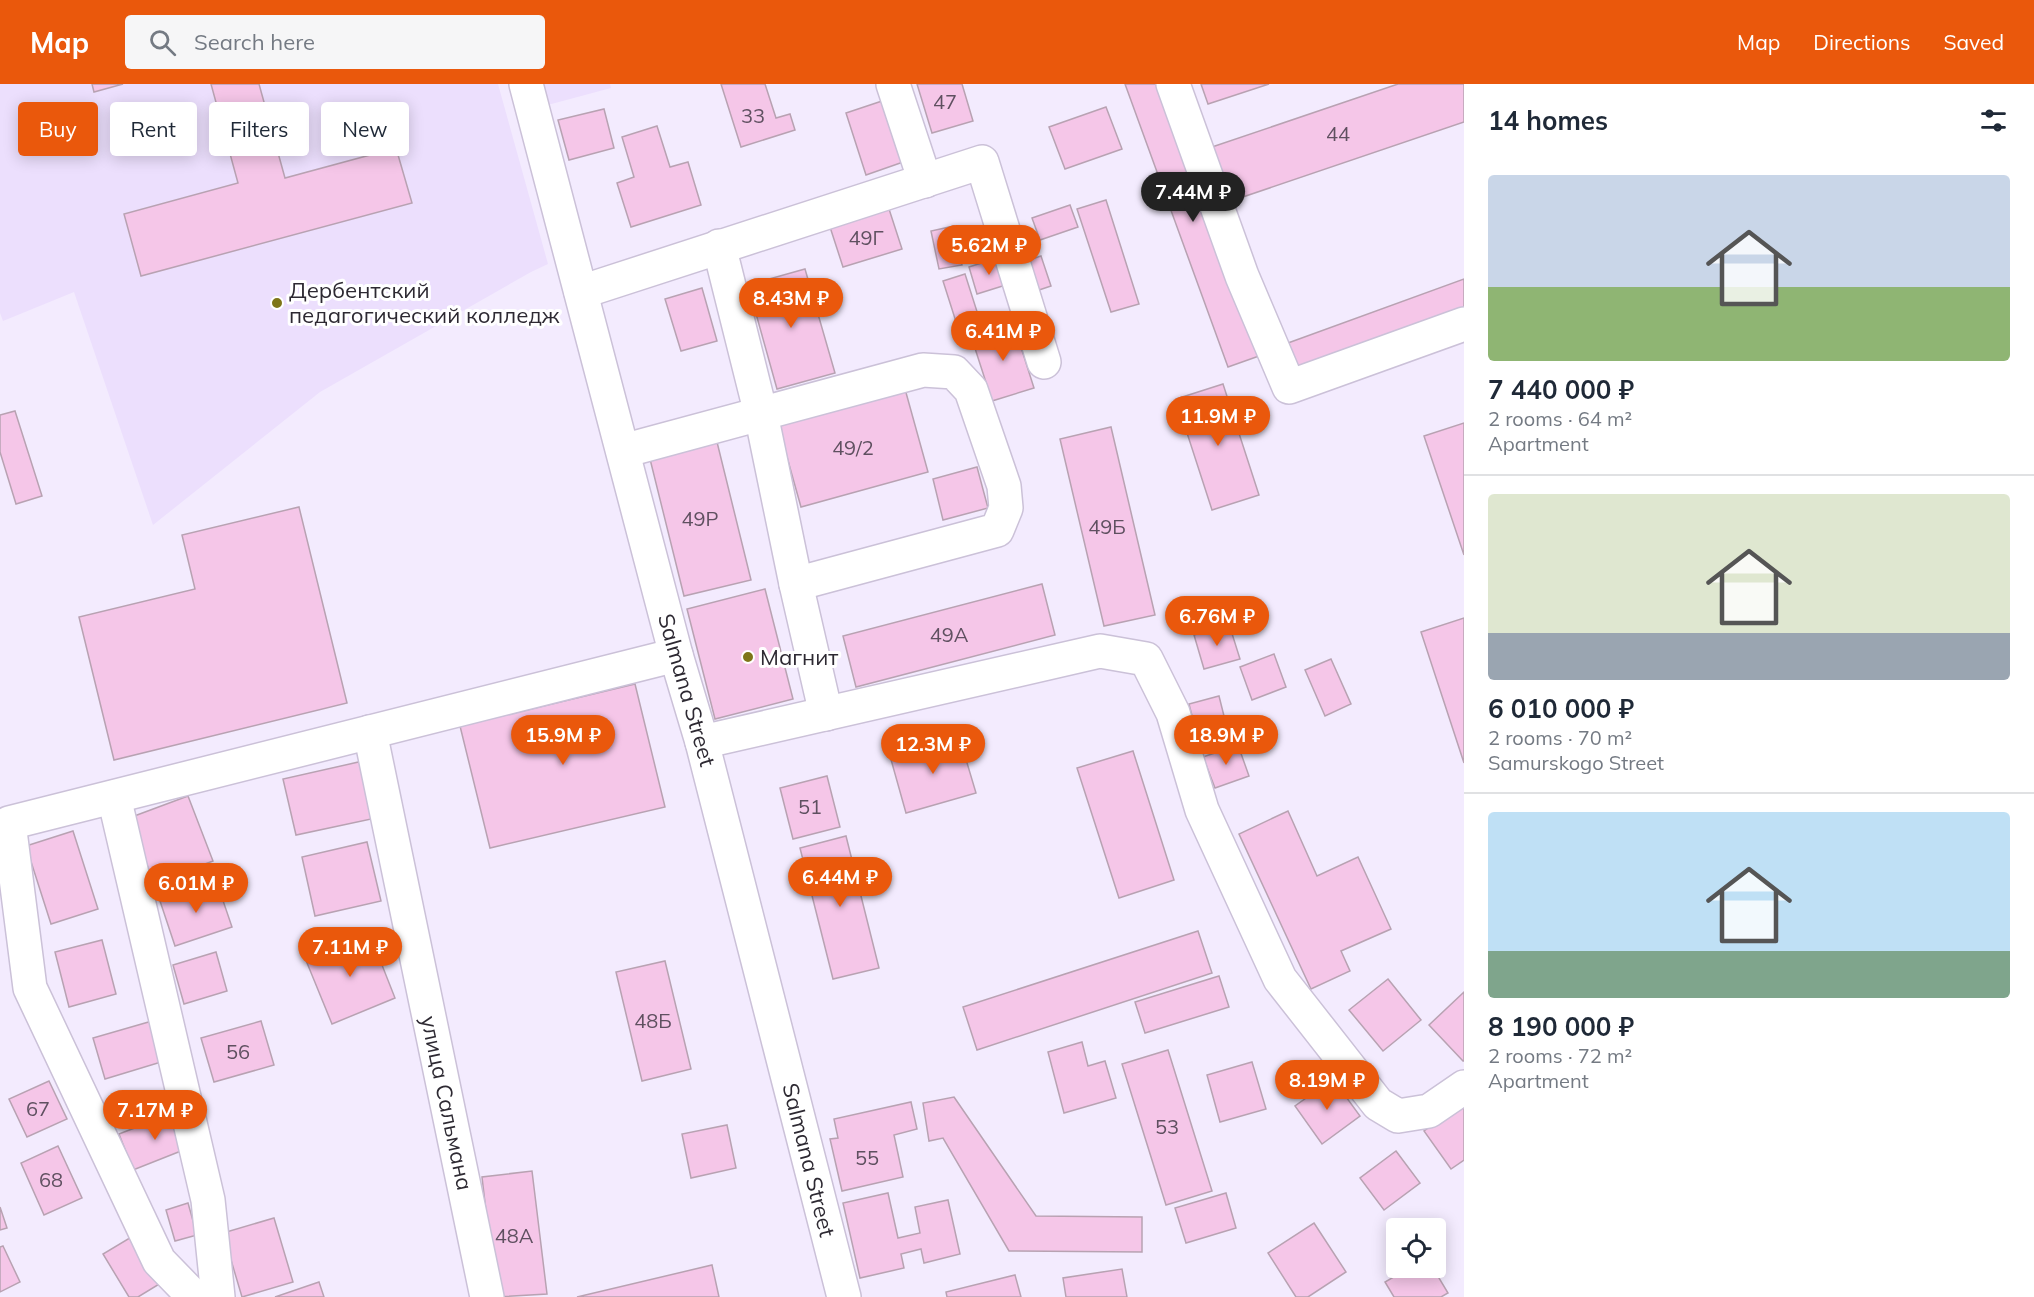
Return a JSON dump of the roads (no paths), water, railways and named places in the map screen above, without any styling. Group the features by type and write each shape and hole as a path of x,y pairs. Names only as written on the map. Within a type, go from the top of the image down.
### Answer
{"street":[{"name":"Salmana Street","path":"526,84 676,655 702,742 844,1297"},
{"path":"893,84 924,181"},
{"path":"1173,84 1242,276 1289,387 1464,324"},
{"path":"581,292 982,162 1044,362"},
{"path":"719,246 761,414 826,714"},
{"path":"623,451 923,370 954,372 971,390 1004,486 1006,508 997,530 796,584"},
{"path":"702,742 1100,651 1146,659 1173,713 1202,810 1280,979 1378,1104 1398,1116 1428,1111 1464,1087"},
{"path":"194,1297 159,1261 30,988 9,823 676,655"},
{"name":"улица Сальмана","path":"370,732 487,1297"},
{"path":"114,797 208,1200 218,1297"}],"place":[{"name":"Дербентский педагогический колледж","path":"277,303"},
{"name":"Магнит","path":"748,657"}]}
